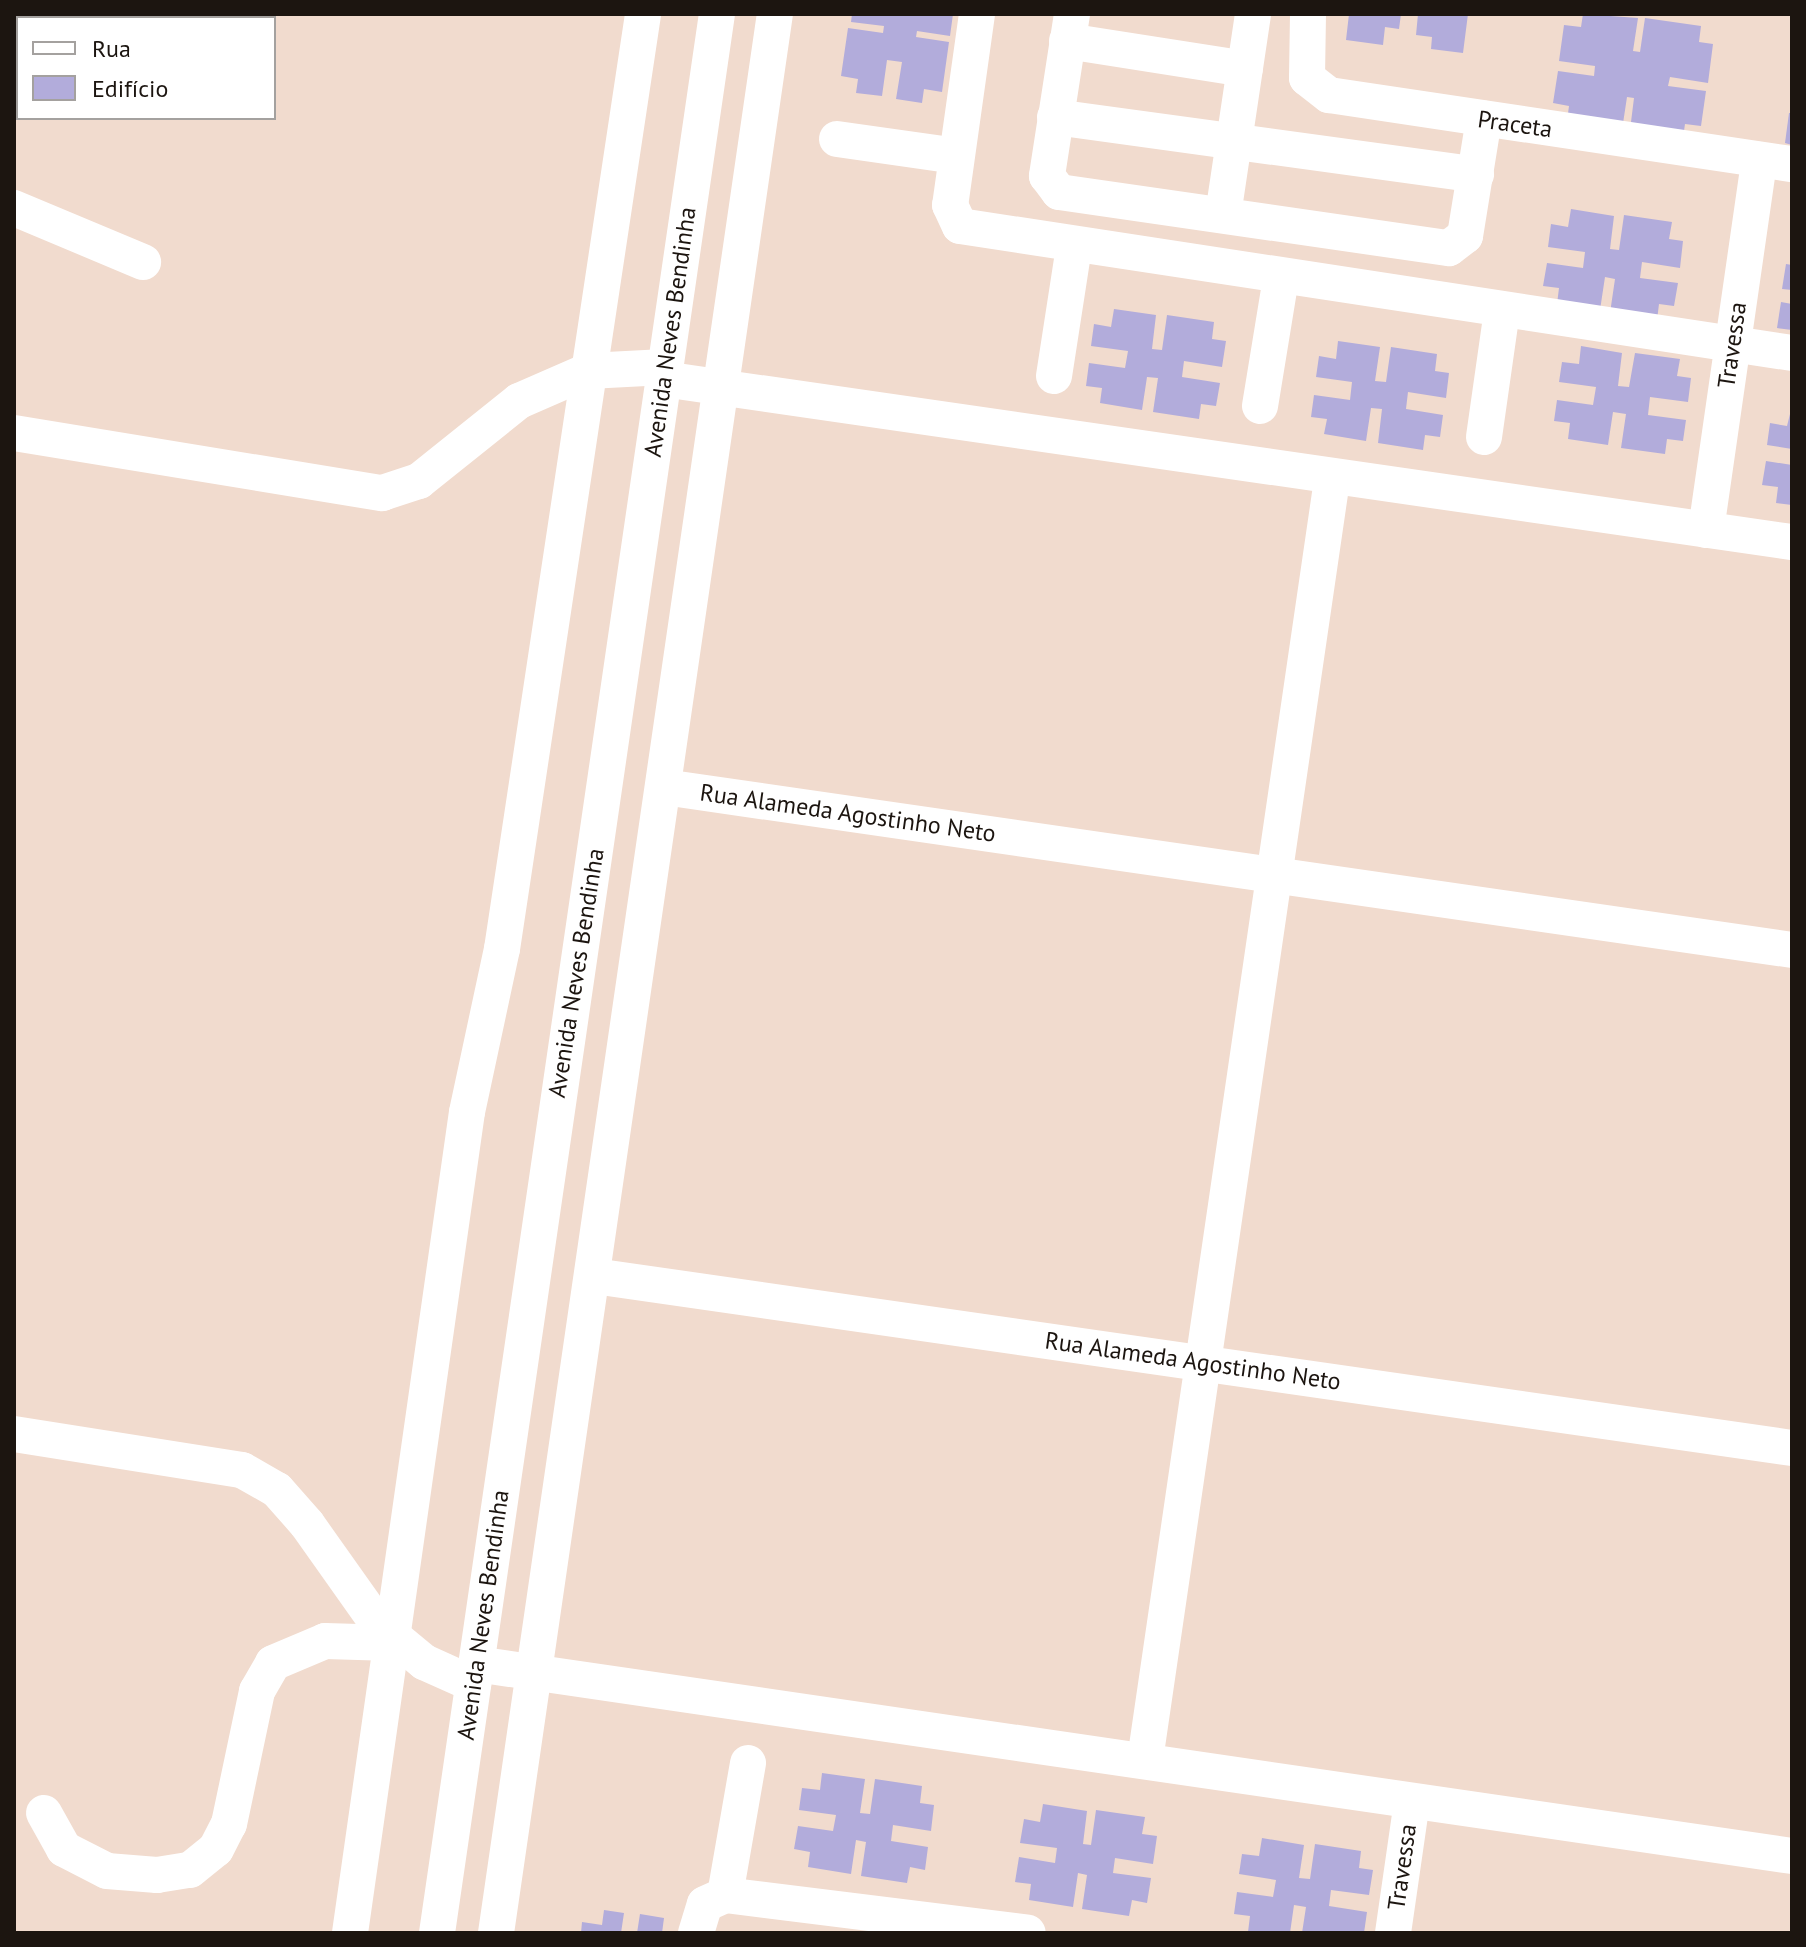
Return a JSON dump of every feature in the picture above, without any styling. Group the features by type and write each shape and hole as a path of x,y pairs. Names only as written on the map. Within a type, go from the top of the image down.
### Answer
{"street":[{"path":"350,1933 467,1112 502,949 643,14"},
{"name":"Avenida Neves Bendinha","path":"437,1933 717,14"},
{"path":"496,1933 594,1276 775,14"},
{"path":"977,14 950,205 960,226 1074,247 1792,353"},
{"path":"1223,215 1253,14"},
{"name":"Praceta","path":"1308,14 1305,63 1316,89 1484,119 1776,162"},
{"path":"1245,69 1070,28 1047,176 1059,192 1458,246 1465,236 1484,119"},
{"path":"1055,117 1476,175"},
{"path":"837,139 956,156"},
{"name":"Travessa","path":"1706,530 1732,345 1776,162"},
{"path":"14,208 143,262"},
{"path":"1054,376 1074,247"},
{"path":"1260,406 1281,278"},
{"path":"1484,437 1502,311"},
{"path":"14,433 382,493 419,481 519,401 588,371 664,373 720,387 1332,479 1792,542"},
{"path":"1145,1760 1332,479"},
{"name":"Rua Alameda Agostinho Neto","path":"664,787 1275,872 1792,950"},
{"name":"Rua Alameda Agostinho Neto","path":"594,1276 1792,1448"},
{"path":"14,1434 242,1470 277,1490 377,1623 392,1640 424,1662 475,1674 535,1673 1792,1856"},
{"path":"44,1813 64,1849 107,1871 157,1875 190,1870 216,1849 229,1824 257,1691 273,1663 325,1641 392,1640"},
{"path":"725,1895 748,1763"},
{"name":"Travessa","path":"1393,1933 1412,1801"},
{"path":"696,1933 705,1904 725,1895 1028,1933"}],"building":[{"path":"852,14 953,14 950,36 917,31 916,37 949,42 942,92 924,89 922,103 896,99 902,62 887,60 882,96 856,93 858,79 841,76 848,28 883,33 884,26 851,22"},
{"path":"1349,14 1401,14 1399,29 1385,27 1383,45 1346,40"},
{"path":"1418,14 1468,14 1463,53 1431,49 1432,37 1416,35"},
{"path":"1583,14 1638,18 1633,51 1640,52 1645,18 1701,26 1699,42 1713,44 1708,83 1670,77 1668,86 1706,91 1701,126 1685,124 1683,138 1630,130 1634,98 1627,97 1622,130 1567,121 1569,106 1553,103 1558,71 1594,76 1595,66 1559,61 1564,25 1581,27"},
{"path":"1789,113 1792,113 1792,145 1785,143"},
{"path":"1571,209 1614,216 1610,249 1619,250 1624,215 1672,222 1669,239 1683,241 1680,268 1642,262 1640,278 1678,283 1674,306 1659,304 1657,320 1610,313 1615,279 1605,277 1600,310 1557,304 1559,288 1543,286 1547,263 1583,268 1585,252 1548,247 1551,224 1568,227"},
{"path":"1786,264 1792,265 1792,290 1782,289"},
{"path":"1781,302 1792,304 1792,330 1777,328"},
{"path":"1114,309 1156,315 1152,349 1162,350 1167,315 1214,322 1212,339 1226,341 1222,367 1184,361 1182,377 1220,383 1216,406 1201,404 1199,419 1153,412 1158,378 1147,377 1142,410 1100,403 1102,388 1086,386 1089,363 1125,368 1128,351 1091,346 1094,324 1111,327"},
{"path":"1338,341 1380,347 1375,381 1386,382 1391,347 1437,354 1435,371 1449,373 1446,398 1408,392 1406,409 1443,415 1440,437 1425,435 1423,450 1378,443 1382,409 1371,408 1366,441 1324,434 1327,419 1311,417 1314,395 1350,400 1352,382 1316,377 1319,356 1336,359"},
{"path":"1581,346 1622,353 1618,386 1629,387 1635,353 1680,359 1677,376 1691,378 1688,402 1650,397 1648,415 1686,420 1683,441 1667,439 1665,454 1621,448 1626,414 1613,412 1608,445 1568,439 1570,423 1554,421 1557,400 1593,405 1596,387 1559,382 1562,362 1579,364"},
{"path":"1792,406 1792,449 1767,445 1770,423 1787,426"},
{"path":"1766,461 1792,465 1792,505 1776,503 1778,487 1762,485"},
{"path":"822,1773 865,1779 860,1813 870,1814 875,1779 922,1786 920,1803 934,1805 931,1831 893,1825 891,1841 928,1847 925,1870 910,1867 907,1883 861,1876 866,1842 856,1840 851,1874 808,1867 810,1852 794,1849 798,1826 833,1831 836,1815 799,1810 802,1788 820,1790"},
{"path":"1043,1804 1087,1811 1083,1844 1091,1845 1096,1810 1145,1817 1142,1834 1157,1836 1153,1864 1115,1858 1113,1873 1151,1878 1147,1903 1132,1900 1129,1916 1082,1909 1087,1875 1078,1873 1073,1907 1029,1900 1031,1884 1015,1882 1019,1857 1055,1863 1057,1848 1020,1843 1024,1819 1040,1822"},
{"path":"1262,1838 1304,1845 1299,1878 1310,1879 1315,1844 1361,1851 1359,1868 1373,1870 1369,1895 1331,1890 1329,1906 1367,1912 1364,1933 1302,1933 1306,1907 1294,1905 1290,1933 1248,1932 1250,1916 1234,1914 1237,1892 1273,1897 1276,1880 1239,1874 1242,1854 1259,1856"},
{"path":"604,1910 624,1913 621,1933 581,1933 582,1922 602,1925"},
{"path":"640,1914 664,1918 662,1933 637,1933"}]}
